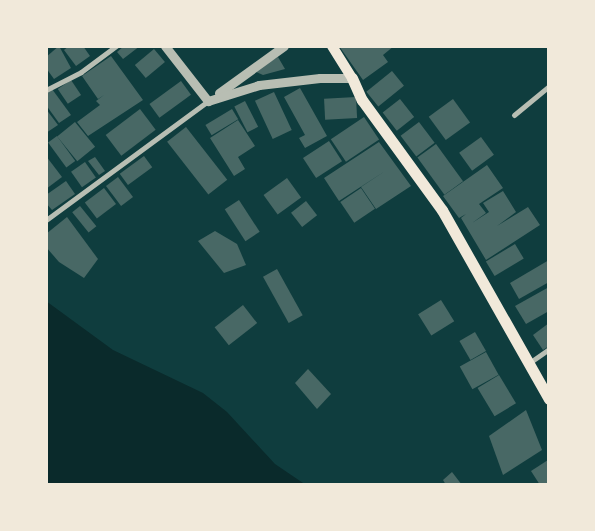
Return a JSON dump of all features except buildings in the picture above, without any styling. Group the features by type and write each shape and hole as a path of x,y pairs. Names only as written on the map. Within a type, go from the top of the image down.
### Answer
{"main road":[{"path":"332,46 352,78 362,100 442,210 549,399"}],"street":[{"path":"46,90 81,72 116,46"},
{"path":"165,46 208,101"},
{"path":"46,220 284,46"},
{"path":"208,101 259,85 320,78 352,78"},
{"path":"514,115 549,86"},
{"path":"528,363 549,349"}],"water":[{"path":"46,301 113,350 203,393 227,412 275,464 306,485 46,485"}]}
